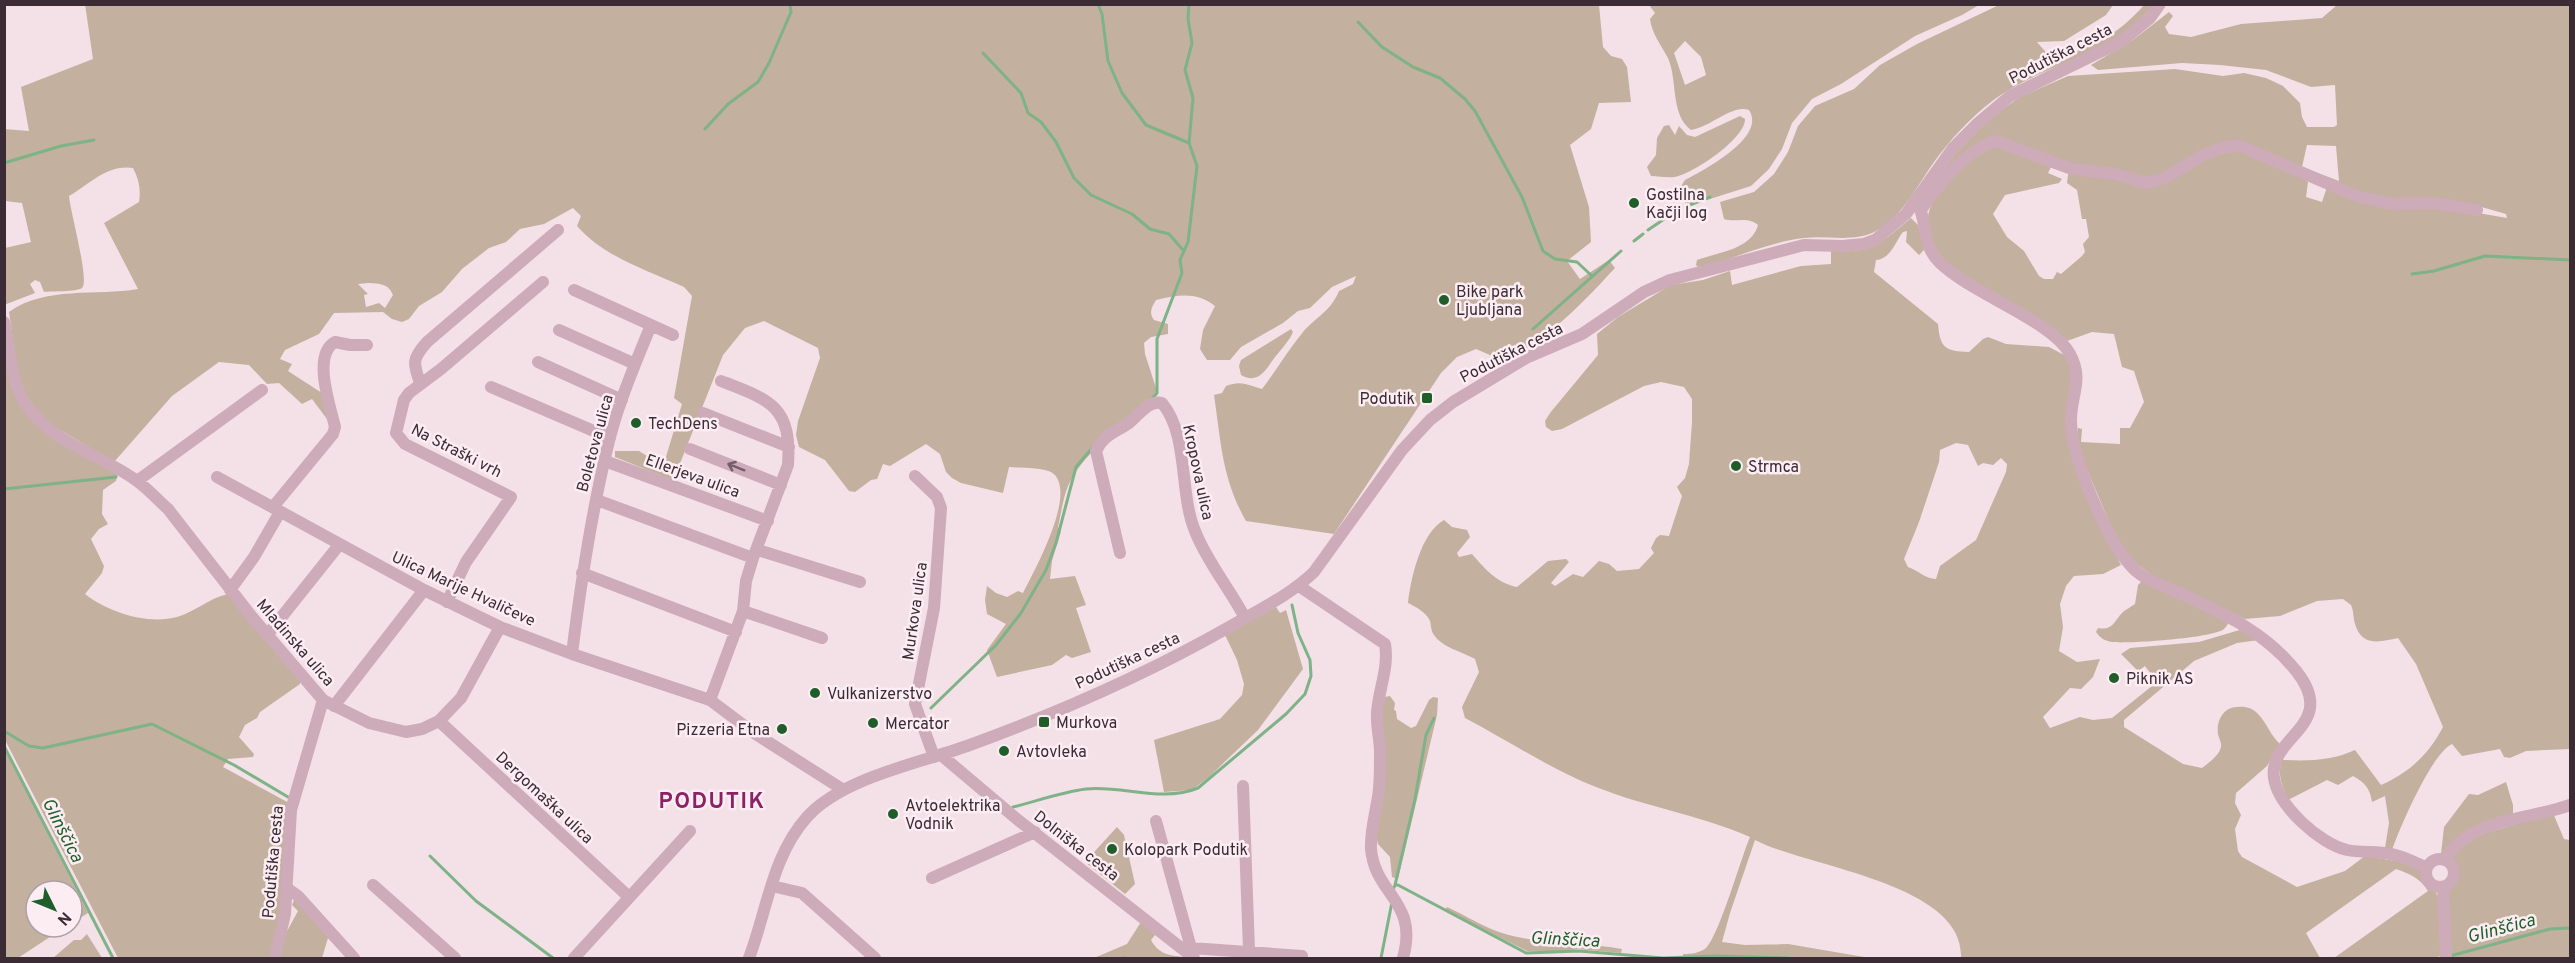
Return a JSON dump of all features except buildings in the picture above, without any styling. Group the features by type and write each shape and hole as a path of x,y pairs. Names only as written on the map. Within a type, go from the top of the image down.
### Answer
{"street":[{"name":"Podutiška cesta","path":"749,958 785,849 799,826 821,804 842,789 994,736 1148,672 1299,586 1314,572 1402,450 1430,420 1478,385 1526,358 1582,334 1644,292 1670,280 1804,245 1864,244 1884,233 1919,206 1953,148 2010,96 2122,41 2150,18 2160,4"},
{"path":"2427,868 2391,854 2346,850 2325,840 2287,807 2279,794 2274,771 2283,748 2303,725 2310,711 2311,698 2307,686 2296,670 2268,642 2246,625 2149,579 2129,564 2110,534 2080,467 2071,419 2078,384 2076,368 2070,354 2055,337 2035,322 1970,286 1939,262 1932,254 1924,235 1919,206 1968,157 1984,144 1996,141 2072,169 2116,174 2146,183 2165,178 2203,155 2225,147 2240,146 2367,200 2393,204 2433,203 2477,210"},
{"path":"420,383 414,366 415,356 427,342 558,230"},
{"name":"Na Straški vrh","path":"447,602 466,562 512,496 427,456 399,439 396,433 404,400 420,383 441,369 543,282"},
{"path":"574,290 673,335"},
{"name":"Mladinska ulica","path":"4,322 16,383 23,400 32,412 62,437 137,481 168,509 230,590 329,703 369,723 406,732 422,729 439,721 460,698 500,627"},
{"name":"Boletova ulica","path":"572,654 582,573 610,438 651,325"},
{"path":"559,330 635,364"},
{"path":"230,590 254,557 277,509 333,434 334,427 322,364 326,350 335,342 367,345"},
{"path":"538,362 622,400"},
{"path":"710,700 743,611 747,581 788,465 789,447 786,424 772,404 760,396 721,381"},
{"path":"491,387 610,438"},
{"path":"137,481 262,390"},
{"name":"Kropova ulica","path":"1120,553 1096,451 1106,436 1130,422 1150,404 1162,403 1167,409 1177,438 1195,531 1245,618"},
{"path":"703,413 789,447"},
{"name":"Ellerjeva ulica","path":"690,449 781,485"},
{"name":"Ellerjeva ulica","path":"605,460 768,521"},
{"name":"Murkova ulica","path":"915,476 937,497 941,508 934,608 915,704 938,756"},
{"name":"Ulica Marije Hvaličeve","path":"217,477 339,545 500,627 572,654 710,700 754,733 842,789"},
{"path":"597,500 755,554 860,582"},
{"path":"268,634 339,545"},
{"path":"582,573 736,632"},
{"path":"1299,586 1385,644 1386,669 1377,712 1380,752 1371,848 1379,875 1397,901 1406,921 1407,946 1403,958"},
{"path":"329,703 424,590"},
{"path":"743,611 822,638"},
{"name":"Podutiška cesta","path":"275,958 285,914 291,810 329,703"},
{"name":"Dergomaška ulica","path":"439,721 629,897"},
{"name":"Dolniška cesta","path":"938,756 1192,954"},
{"path":"1243,786 1249,950"},
{"path":"2444,860 2458,842 2485,826 2571,805"},
{"path":"1156,821 1192,954 1249,950 1302,956"},
{"path":"574,958 690,831"},
{"path":"932,878 1035,832"},
{"path":"2444,860 2453,867 2454,876 2449,884 2436,887 2428,882 2427,868 2433,861 2444,860"},
{"path":"373,885 455,958"},
{"path":"772,886 802,893 874,958"},
{"path":"2443,887 2446,954"},
{"path":"287,888 298,896 354,958"}],"shaded area":[{"path":"85,4 1599,5 1603,47 1611,56 1622,59 1627,67 1631,102 1599,103 1591,129 1570,145 1589,207 1591,242 1567,261 1580,279 1609,260 1615,268 1562,322 1530,346 1514,355 1499,359 1476,349 1457,357 1441,373 1334,534 1246,521 1227,475 1214,395 1222,393 1226,386 1236,383 1262,389 1303,332 1328,309 1339,291 1353,284 1356,276 1332,287 1310,308 1298,311 1283,323 1241,347 1230,360 1207,360 1200,349 1203,330 1215,306 1194,296 1156,300 1151,313 1154,320 1168,324 1168,334 1151,337 1144,343 1145,354 1157,391 1135,415 1086,458 1076,471 1066,491 1058,527 1061,531 1052,561 1050,579 1075,576 1086,605 1076,608 1091,652 1072,658 1066,655 1052,665 997,677 987,650 1006,624 987,614 985,600 987,586 1007,597 1018,591 1023,593 1044,550 1058,512 1059,481 1051,472 1036,468 1009,467 1003,493 961,483 952,478 946,472 940,454 926,444 890,466 883,464 877,479 871,480 855,492 849,491 825,460 799,447 796,435 798,421 820,358 818,348 764,321 745,328 723,355 679,466 665,460 682,404 674,398 692,296 684,287 627,262 600,246 577,226 581,216 573,208 544,224 520,229 506,242 489,248 462,269 442,292 419,306 409,319 402,322 392,319 383,312 334,313 319,334 285,350 280,359 292,364 288,371 325,395 330,423 312,399 302,404 279,383 267,384 249,365 219,362 172,396 114,462 50,424 34,410 19,382 9,312 38,298 71,293 138,289 104,223 139,202 139,185 133,168 115,169 99,176 69,196 82,260 84,283 82,288 44,292 40,282 35,280 30,284 35,293 4,305 5,248 31,242 22,203 5,201 4,129 29,131 21,87 93,59","holes":["358,284 386,286 391,291 393,295 385,308 379,303 366,307 364,295 368,294"]},
{"path":"1649,5 1979,5 1915,36 1841,84 1812,99 1792,123 1782,149 1769,169 1751,186 1691,205 1685,203 1681,186 1685,180 1706,169 1731,151 1749,131 1752,120 1749,110 1742,109 1691,130 1684,123 1677,106 1668,58 1651,24 1650,19 1655,13","holes":["1685,41 1701,57 1706,75 1685,85 1674,53"]},
{"path":"1999,5 2113,5 2106,15 2064,41 2037,42 2050,57 2077,51 2102,40 2135,15 2144,5 2153,5 2118,37 2032,78 1991,102 1947,146 1902,209 1886,225 1876,231 1850,238 1813,237 1791,240 1699,268 1696,265 1697,260 1741,245 1754,233 1758,225 1754,222 1724,219 1720,202 1754,192 1774,174 1788,152 1798,126 1815,106 1854,89 1880,65 1917,44"},
{"path":"2337,5 2570,5 2570,749 2526,751 2510,758 2504,757 2500,749 2462,756 2452,744 2444,750 2426,775 2392,850 2385,848 2389,823 2385,796 2372,802 2366,786 2353,776 2338,785 2327,780 2288,800 2282,783 2280,767 2284,755 2283,760 2311,760 2329,758 2355,750 2381,785 2401,775 2425,754 2443,727 2416,664 2398,638 2367,640 2358,631 2351,605 2343,599 2317,601 2280,616 2245,619 2152,575 2138,565 2125,551 2110,524 2078,448 2078,428 2082,429 2081,442 2120,444 2120,428 2130,428 2144,402 2134,371 2122,367 2114,334 2092,332 2067,341 1955,269 1935,249 1927,225 1935,197 1963,164 1984,149 1994,146 2012,147 2046,161 2052,165 2048,173 2062,179 2059,183 2005,195 1993,214 2007,237 2024,251 2039,276 2044,279 2053,279 2057,272 2061,274 2082,256 2085,252 2083,244 2089,237 2086,219 2082,219 2077,190 2067,183 2071,171 2113,176 2149,185 2164,181 2200,158 2224,149 2240,148 2292,171 2308,182 2306,197 2322,202 2327,187 2354,198 2383,205 2398,207 2432,205 2507,218 2506,214 2478,206 2461,206 2434,200 2405,203 2369,198 2337,187 2239,144 2209,150 2162,177 2147,180 2116,172 2071,166 2027,147 2000,140 1979,146 1943,177 1939,174 1993,116 2020,97 2068,76 2175,69 2223,76 2244,73 2266,78 2283,86 2300,103 2302,117 2307,127 2334,127 2337,125 2335,85 2311,87 2266,70 2220,65 2182,63 2098,70 2091,65 2133,40 2169,12 2173,16 2165,27 2169,34 2191,37 2241,24 2322,18","holes":["2307,145 2336,146 2339,181 2302,167"]},
{"path":"1740,116 1745,119 1737,136 1705,163 1674,177 1651,176 1647,167 1656,155 1657,138 1664,126 1669,125 1675,135 1679,126 1687,135 1695,137"},
{"path":"1911,218 1918,225 1924,250 1919,255 1906,242 1907,231 1903,232 1889,253 1876,260 1874,272 1938,324 1940,339 1946,347 1955,351 1969,352 1988,337 2006,344 2049,347 2066,356 2073,370 2067,418 2110,544 2121,565 2103,574 2074,576 2066,586 2060,604 2063,627 2059,651 2077,662 2100,659 2093,677 2081,689 2070,688 2043,717 2050,728 2080,717 2093,720 2112,718 2157,682 2145,666 2138,671 2121,654 2130,648 2199,642 2243,629 2259,640 2237,643 2194,661 2124,720 2124,727 2183,764 2202,768 2220,750 2218,725 2224,712 2240,707 2254,710 2280,744 2267,766 2236,793 2235,803 2241,815 2235,829 2238,851 2242,857 2297,887 2345,871 2365,856 2402,862 2423,871 2425,879 2438,897 2441,956 2433,958 2334,958 2428,891 2414,877 2396,869 2306,933 2320,958 1961,958 1955,933 1938,912 1911,895 1879,881 1779,850 1755,840 1722,942 1745,945 1788,944 1870,958 1683,958 1683,954 1704,950 1711,941 1750,837 1579,780 1465,718 1462,707 1479,672 1475,659 1447,646 1438,639 1426,615 1408,603 1418,557 1436,526 1444,520 1452,527 1467,530 1470,537 1457,553 1459,557 1472,554 1498,579 1517,587 1548,561 1566,559 1569,562 1551,583 1555,586 1573,574 1583,577 1599,561 1609,564 1617,571 1639,569 1654,553 1651,548 1656,538 1660,535 1669,536 1682,496 1677,487 1685,478 1689,464 1692,399 1684,387 1661,382 1644,386 1562,429 1552,431 1546,427 1545,421 1550,413 1598,355 1597,334 1618,317 1671,285 1703,280 1730,271 1732,285 1801,266 1831,264 1831,251 1858,250 1876,245","holes":["1956,443 1968,445 1978,466 1983,463 1993,465 2001,458 2007,464 2006,472 1976,540 1940,566 1936,579 1932,579 1908,567 1904,559 1939,462 1940,450"]},
{"path":"1291,329 1293,332 1290,338 1265,371 1253,378 1241,375 1239,366 1241,360"},
{"path":"4,337 26,410 118,472 116,481 103,490 102,514 108,524 99,529 91,539 104,566 102,573 85,594 105,606 128,615 165,619 190,612 228,594 300,681 300,684 245,725 239,737 254,754 253,757 228,759 223,767 289,803 282,908 270,958 118,958 84,892 84,879 77,879 5,740"},
{"path":"615,451 639,451 647,456 644,465 674,476 672,480 615,457"},
{"path":"2142,581 2229,621 2224,629 2217,632 2188,638 2121,642 2109,642 2103,639 2096,632 2098,628 2110,627 2135,604 2138,585"},
{"path":"1276,607 1280,613 1286,610 1303,669 1258,730 1210,776 1192,790 1164,792 1154,740 1220,719 1242,695 1244,684 1237,660 1225,635"},
{"path":"1390,696 1395,703 1394,710 1397,719 1411,728 1416,726 1429,700 1433,697 1438,698 1437,715 1398,879 1392,877 1390,857 1378,844 1375,832 1380,718 1385,697"},
{"path":"5,749 71,879 24,879 24,939 47,939 18,958 5,958"},
{"path":"2506,782 2513,805 2513,816 2444,855 2441,854 2444,827 2469,794 2478,795"},
{"path":"2553,813 2564,839 2570,840 2570,958 2451,958 2446,889 2457,876 2455,866 2449,858 2466,839"},
{"name":"Kolopark Podutik","path":"1117,827 1124,835 1135,884 1125,894 1085,862"},
{"path":"295,898 348,958 328,938 322,958 280,958 286,933 298,911 292,905"},
{"path":"1447,907 1488,928 1517,937 1622,949 1621,953 1578,949 1563,952 1527,951 1445,910"},
{"path":"1141,922 1155,935 1151,940 1158,950 1190,958 1094,958 1127,944"},
{"path":"87,934 102,958 53,958 74,940 81,940"}],"waterway":[{"path":"705,129 728,104 758,82 769,63 791,12 790,4"},
{"path":"1098,4 1102,14 1108,61 1122,93 1146,125 1189,143"},
{"path":"1151,400 1157,393 1157,339 1182,273 1180,260 1188,242 1197,166 1189,143 1193,98 1185,70 1192,43 1188,19 1189,4"},
{"path":"1358,22 1382,47 1413,67 1440,78 1465,99 1475,111 1522,197 1543,251 1555,259 1577,262 1592,276"},
{"path":"983,53 1021,93 1028,113 1041,122 1056,142 1074,178 1091,195 1132,214 1150,229 1169,234 1183,250"},
{"path":"4,163 61,146 94,140"},
{"path":"1687,206 1710,197"},
{"path":"1648,230 1676,211"},
{"path":"1634,241 1643,234"},
{"path":"1533,329 1621,251"},
{"path":"2412,274 2434,271 2485,256 2570,260"},
{"path":"931,708 996,645 1021,613 1046,570 1056,543 1076,467 1093,447"},
{"path":"4,489 116,477"},
{"path":"1013,807 1086,789 1100,788 1170,794 1198,788 1286,714 1305,694 1311,676 1310,660 1298,633 1292,605"},
{"path":"1395,885 1415,799 1426,735 1434,718"},
{"path":"4,731 29,746 43,748 152,724 234,765 288,797"},
{"name":"Glinščica","path":"4,746 113,958"},
{"path":"430,856 476,901 553,958"},
{"name":"Glinščica","path":"1393,890 1395,885 1398,885 1526,953 1579,951 1663,958 1715,956 1788,958"},
{"name":"Glinščica","path":"1381,958 1392,902"},
{"name":"Glinščica","path":"2450,956 2550,929 2570,928"}],"place":[{"name":"Gostilna Kačji log","path":"1634,203"},
{"name":"Bike park Ljubljana","path":"1444,300"},
{"name":"Podutik","path":"1427,398"},
{"name":"TechDens","path":"636,423"},
{"name":"Strmca","path":"1736,466"},
{"name":"Piknik AS","path":"2114,678"},
{"name":"Vulkanizerstvo","path":"815,693"},
{"name":"Murkova","path":"1044,722"},
{"name":"Mercator","path":"873,723"},
{"name":"Pizzeria Etna","path":"782,729"},
{"name":"Avtovleka","path":"1004,751"},
{"name":"Avtoelektrika Vodnik","path":"893,814"},
{"name":"Kolopark Podutik","path":"1112,849"}],"district":[{"name":"PODUTIK","path":"712,800"}]}
